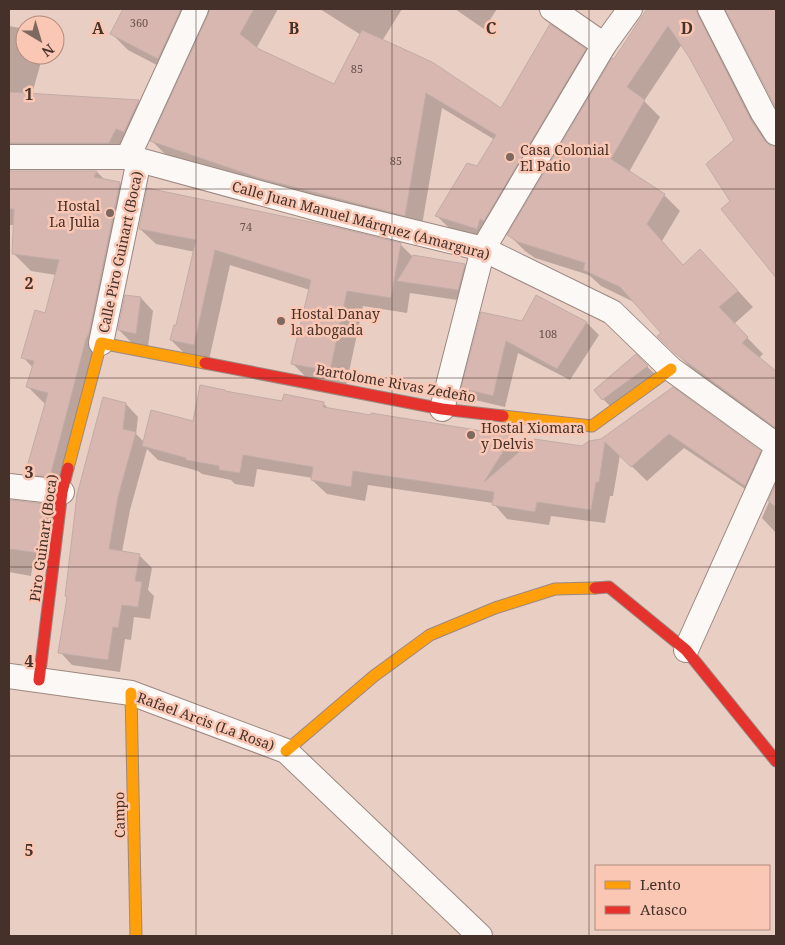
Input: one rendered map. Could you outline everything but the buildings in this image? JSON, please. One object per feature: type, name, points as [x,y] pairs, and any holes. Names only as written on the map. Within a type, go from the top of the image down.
[{"type":"street","name":"Calle Piro Guinart (Boca)","points":[[101,343],[133,159],[196,9]]},
{"type":"street","points":[[552,9],[604,45]]},
{"type":"street","points":[[442,409],[483,249],[604,45],[630,9]]},
{"type":"street","points":[[710,9],[763,113],[776,133]]},
{"type":"street","name":"Calle Juan Manuel Márquez (Amargura)","points":[[9,157],[133,159],[316,208],[483,249],[612,312],[671,369],[776,445]]},
{"type":"street","name":"Bartolome Rivas Zedeño","points":[[101,343],[442,409],[592,426],[671,369]]},
{"type":"street","name":"Piro Guinart (Boca)","points":[[40,680],[62,492],[101,343]]},
{"type":"street","points":[[686,650],[776,450]]},
{"type":"street","points":[[9,486],[62,492]]},
{"type":"street","points":[[286,752],[374,676],[430,635],[495,608],[554,589],[608,587],[686,650],[776,761]]},
{"type":"street","name":"Rafael Arcis (La Rosa)","points":[[9,676],[131,693],[286,752],[480,936]]},
{"type":"street","name":"Campo","points":[[131,693],[136,936]]},
{"type":"traffic: slow","points":[[68,468],[101,343],[205,363]]},
{"type":"traffic: slow","points":[[503,416],[592,426],[671,369]]},
{"type":"traffic: slow","points":[[286,751],[374,676],[430,635],[495,608],[555,589],[595,588]]},
{"type":"traffic: slow","points":[[131,693],[136,936]]},
{"type":"traffic: jam","points":[[205,363],[442,409],[503,416]]},
{"type":"traffic: jam","points":[[39,680],[62,492],[68,468]]},
{"type":"traffic: jam","points":[[595,588],[609,587],[686,650],[776,761]]},
{"type":"place","name":"Casa Colonial El Patio","points":[[510,157]]},
{"type":"place","name":"Hostal La Julia","points":[[110,213]]},
{"type":"place","name":"Hostal Danay la abogada","points":[[281,321]]},
{"type":"place","name":"Hostal Xiomara y Delvis","points":[[471,435]]}]
